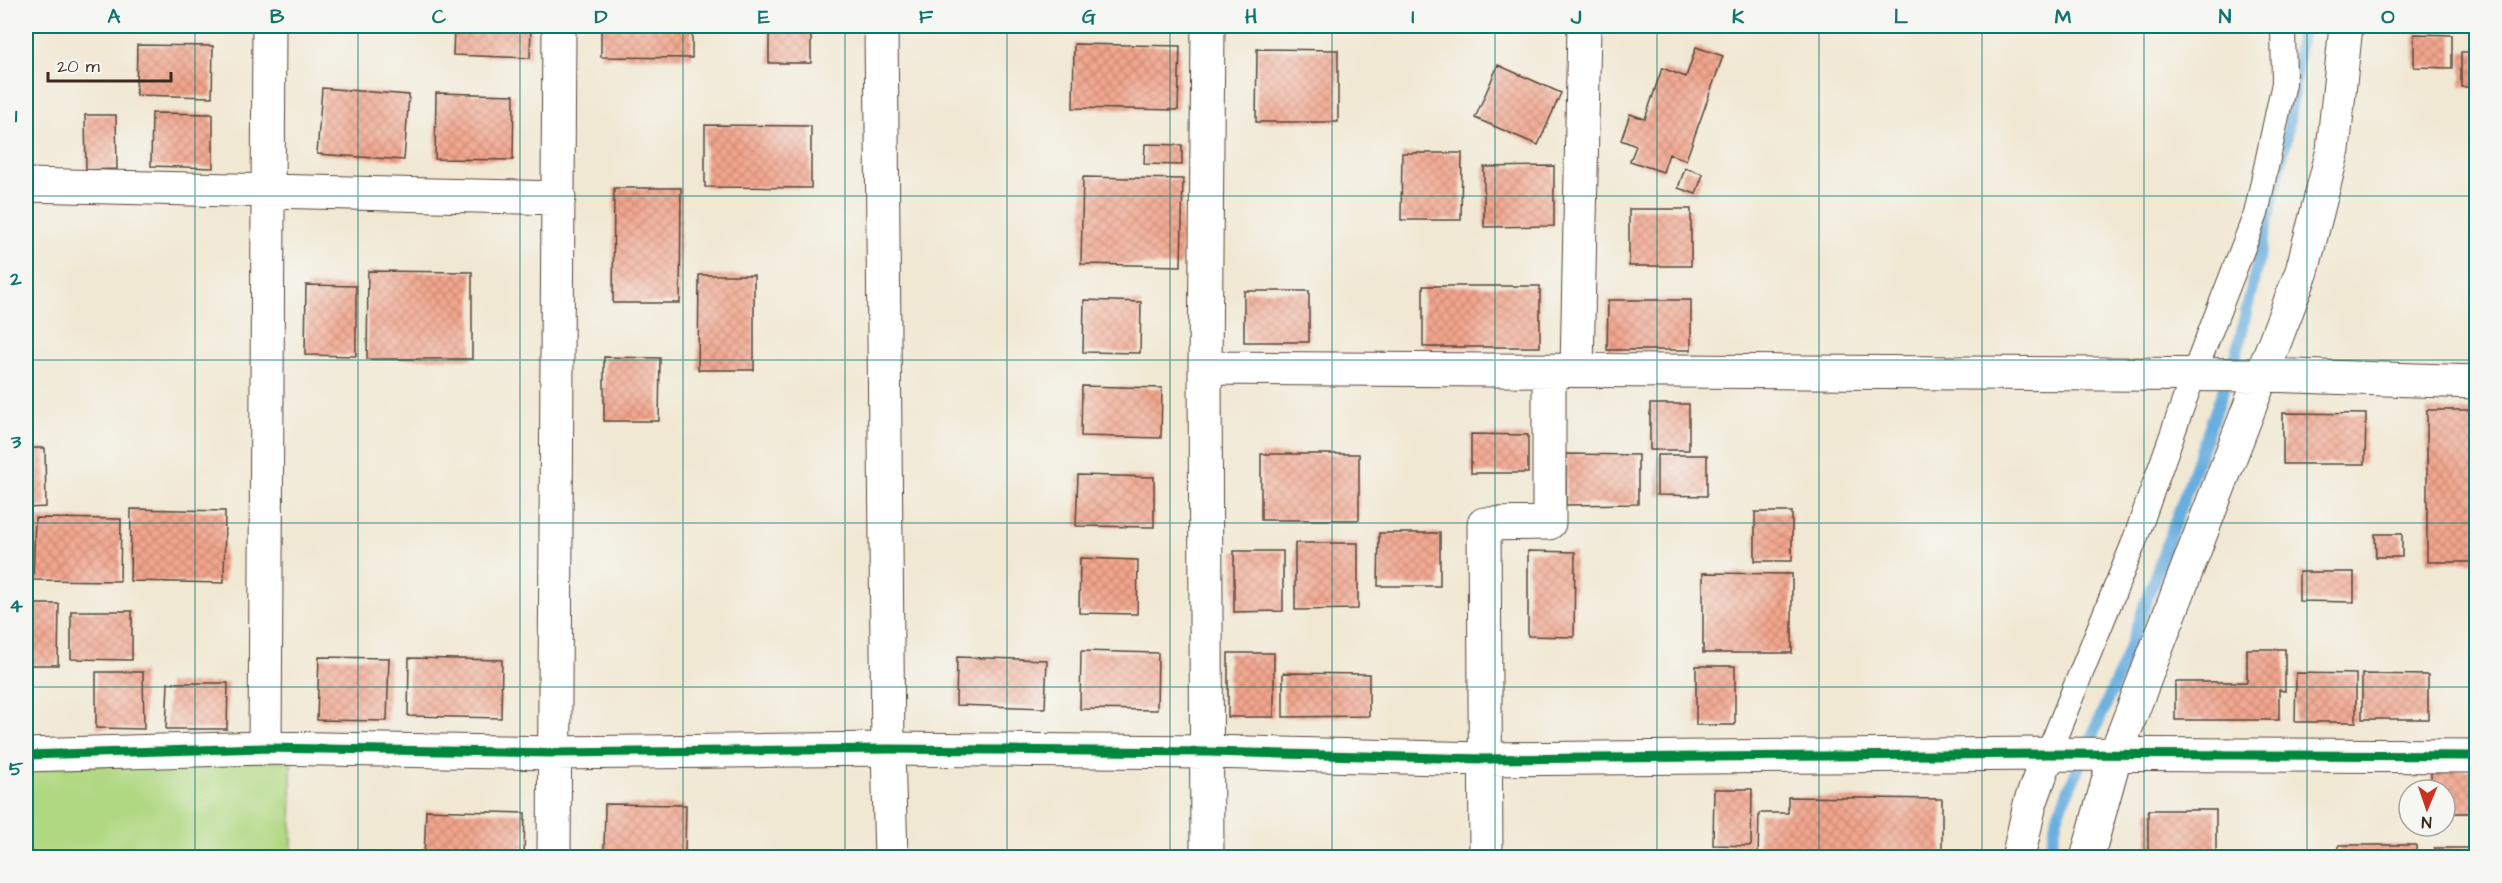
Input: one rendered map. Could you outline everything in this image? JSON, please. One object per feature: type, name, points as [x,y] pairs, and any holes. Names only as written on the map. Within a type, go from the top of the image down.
[{"type":"street","points":[[265,748],[269,26]]},
{"type":"street","points":[[554,858],[559,26]]},
{"type":"street","points":[[881,26],[891,858]]},
{"type":"street","points":[[1207,858],[1205,368],[1208,26]]},
{"type":"street","points":[[1486,858],[1484,524],[1549,523],[1563,371],[1584,26]]},
{"type":"street","points":[[2087,858],[2115,756],[2302,271],[2333,150],[2346,26]]},
{"type":"street","points":[[26,185],[559,198]]},
{"type":"street","points":[[1205,368],[2263,375],[2476,382]]},
{"type":"street","points":[[26,755],[265,748],[554,753],[888,749],[1207,752],[1484,759],[2048,754],[2476,756]]},
{"type":"street","points":[[2018,858],[2030,804],[2048,754]]},
{"type":"lane","points":[[2048,754],[2133,545],[2193,376],[2256,214],[2284,83],[2283,26]]},
{"type":"green space","points":[[291,761],[292,857],[32,857],[26,841],[26,766]]},
{"type":"building","points":[[454,26],[531,26],[530,58],[453,55]]},
{"type":"building","points":[[601,26],[692,26],[692,58],[601,57]]},
{"type":"building","points":[[769,26],[811,26],[811,63],[769,63]]},
{"type":"building","points":[[2414,34],[2452,35],[2452,68],[2414,67]]},
{"type":"building","points":[[1074,44],[1180,46],[1178,110],[1073,108]]},
{"type":"building","points":[[137,45],[213,46],[212,97],[136,95]]},
{"type":"building","points":[[1696,47],[1723,56],[1686,160],[1669,154],[1663,172],[1630,161],[1636,146],[1621,140],[1630,114],[1645,119],[1662,68],[1686,77]]},
{"type":"building","points":[[1257,49],[1338,50],[1338,122],[1256,122]]},
{"type":"building","points":[[2461,52],[2476,52],[2476,87],[2461,87]]},
{"type":"building","points":[[1498,65],[1561,93],[1538,145],[1475,118]]},
{"type":"building","points":[[322,88],[409,95],[404,160],[317,154]]},
{"type":"building","points":[[436,93],[514,95],[513,160],[435,159]]},
{"type":"building","points":[[152,113],[213,114],[213,168],[151,166]]},
{"type":"building","points":[[85,115],[116,115],[117,169],[86,170]]},
{"type":"building","points":[[705,125],[811,126],[811,188],[705,187]]},
{"type":"building","points":[[1145,144],[1182,145],[1182,165],[1144,164]]},
{"type":"building","points":[[1402,153],[1462,153],[1461,220],[1401,220]]},
{"type":"building","points":[[1554,166],[1554,226],[1484,227],[1484,167]]},
{"type":"building","points":[[1685,168],[1703,174],[1696,194],[1678,188]]},
{"type":"building","points":[[1083,177],[1183,179],[1181,266],[1081,264]]},
{"type":"building","points":[[614,188],[681,188],[680,303],[613,303]]},
{"type":"building","points":[[1629,209],[1691,209],[1691,266],[1629,266]]},
{"type":"building","points":[[368,271],[472,272],[472,359],[367,359]]},
{"type":"building","points":[[699,275],[754,275],[754,370],[698,370]]},
{"type":"building","points":[[306,285],[356,286],[356,356],[305,355]]},
{"type":"building","points":[[1423,286],[1540,286],[1540,347],[1423,347]]},
{"type":"building","points":[[1244,291],[1309,291],[1309,342],[1244,342]]},
{"type":"building","points":[[1084,300],[1141,302],[1140,353],[1083,352]]},
{"type":"building","points":[[1608,300],[1691,300],[1691,350],[1607,350]]},
{"type":"building","points":[[604,357],[660,358],[659,421],[604,421]]},
{"type":"building","points":[[1082,386],[1162,388],[1161,438],[1081,436]]},
{"type":"building","points":[[1650,404],[1689,404],[1689,450],[1650,450]]},
{"type":"building","points":[[2427,410],[2476,410],[2476,562],[2427,562]]},
{"type":"building","points":[[2283,413],[2366,414],[2365,464],[2283,464]]},
{"type":"building","points":[[1471,434],[1528,435],[1528,473],[1471,473]]},
{"type":"building","points":[[26,448],[45,448],[46,507],[26,508]]},
{"type":"building","points":[[1261,454],[1359,454],[1359,520],[1261,520]]},
{"type":"building","points":[[1566,454],[1638,455],[1638,504],[1566,505]]},
{"type":"building","points":[[1657,455],[1707,455],[1707,496],[1657,495]]},
{"type":"building","points":[[1078,475],[1154,477],[1154,527],[1076,526]]},
{"type":"building","points":[[131,509],[225,511],[224,583],[130,581]]},
{"type":"building","points":[[1755,512],[1792,512],[1792,561],[1755,561]]},
{"type":"building","points":[[35,518],[121,519],[120,581],[33,580]]},
{"type":"building","points":[[1379,533],[1440,533],[1440,586],[1378,586]]},
{"type":"building","points":[[2375,534],[2402,534],[2402,557],[2376,557]]},
{"type":"building","points":[[1295,543],[1358,543],[1358,609],[1295,610]]},
{"type":"building","points":[[1234,551],[1283,551],[1283,611],[1234,612]]},
{"type":"building","points":[[1528,551],[1575,552],[1574,637],[1528,636]]},
{"type":"building","points":[[1080,558],[1138,560],[1137,614],[1079,613]]},
{"type":"building","points":[[2299,572],[2354,572],[2354,602],[2299,601]]},
{"type":"building","points":[[1703,573],[1792,574],[1792,653],[1703,653]]},
{"type":"building","points":[[26,604],[59,604],[58,665],[26,665]]},
{"type":"building","points":[[71,611],[132,611],[132,660],[71,659]]},
{"type":"building","points":[[2247,649],[2285,649],[2285,691],[2279,690],[2279,720],[2175,720],[2175,682],[2247,682]]},
{"type":"building","points":[[1081,651],[1158,653],[1157,710],[1080,709]]},
{"type":"building","points":[[1228,653],[1274,653],[1274,717],[1228,717]]},
{"type":"building","points":[[319,657],[389,658],[387,721],[317,720]]},
{"type":"building","points":[[957,657],[1047,660],[1045,708],[956,705]]},
{"type":"building","points":[[409,658],[502,660],[501,718],[408,716]]},
{"type":"building","points":[[1696,666],[1735,666],[1735,725],[1696,725]]},
{"type":"building","points":[[96,672],[143,672],[144,729],[96,728]]},
{"type":"building","points":[[1283,673],[1369,674],[1369,716],[1283,717]]},
{"type":"building","points":[[2296,673],[2356,674],[2356,722],[2295,722]]},
{"type":"building","points":[[2362,674],[2428,675],[2428,719],[2362,719]]},
{"type":"building","points":[[168,683],[228,683],[227,729],[166,729]]},
{"type":"building","points":[[2431,770],[2476,770],[2476,813],[2457,813],[2457,778],[2431,778]]},
{"type":"building","points":[[1714,789],[1752,789],[1751,846],[1713,845]]},
{"type":"building","points":[[1788,797],[1942,799],[1942,858],[1758,858],[1759,813],[1788,813]]},
{"type":"building","points":[[605,804],[686,805],[685,853],[604,852]]},
{"type":"building","points":[[426,810],[525,813],[524,858],[424,858]]},
{"type":"building","points":[[2148,810],[2216,810],[2216,854],[2148,854]]},
{"type":"building","points":[[2339,845],[2416,845],[2416,858],[2339,858]]},
{"type":"building","points":[[2434,848],[2476,848],[2476,858],[2434,858]]},
{"type":"waterway","points":[[2049,858],[2057,817],[2123,665],[2237,352],[2287,135],[2302,26]]},
{"type":"cycle path","points":[[26,755],[265,748],[554,753],[888,749],[1207,752],[1484,759],[2048,754],[2476,756]]}]
